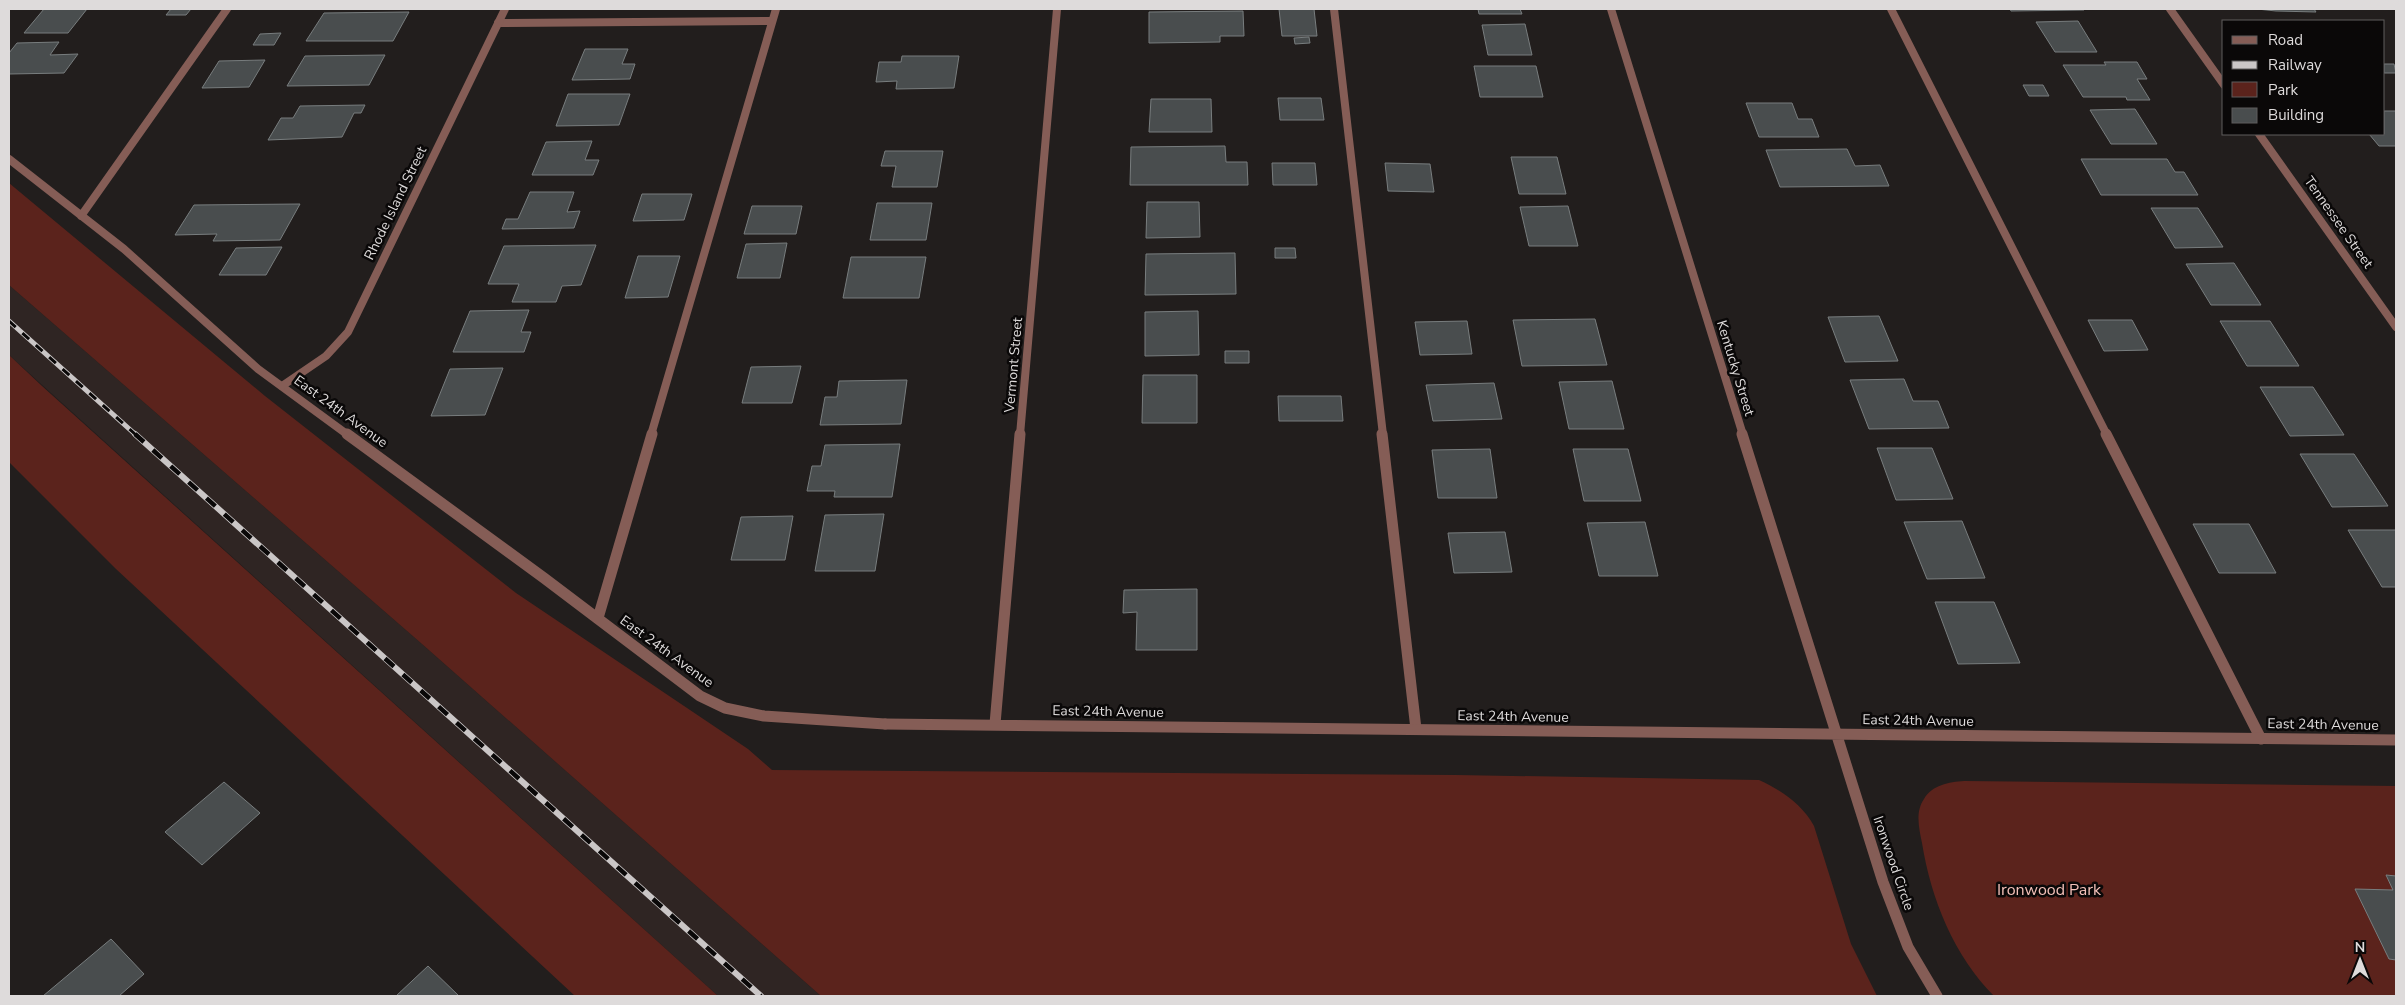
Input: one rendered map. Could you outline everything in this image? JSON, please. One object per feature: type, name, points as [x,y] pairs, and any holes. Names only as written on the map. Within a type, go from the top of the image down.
[{"type":"street","points":[[81,216],[227,9]]},
{"type":"street","name":"Rhode Island Street","points":[[282,386],[331,353],[348,332],[505,9]]},
{"type":"street","points":[[598,618],[776,9]]},
{"type":"street","name":"Vermont Street","points":[[995,724],[1058,9]]},
{"type":"street","points":[[1334,9],[1416,729]]},
{"type":"street","name":"Kentucky Street","points":[[1611,9],[1835,734]]},
{"type":"street","points":[[1891,9],[2261,739]]},
{"type":"street","points":[[2170,9],[2222,82]]},
{"type":"street","points":[[498,24],[772,21]]},
{"type":"street","name":"Tennessee Street","points":[[2260,135],[2396,327]]},
{"type":"street","name":"East 24th Avenue","points":[[9,159],[124,249],[258,369],[598,618],[700,696],[725,708],[805,720],[885,724],[2396,740]]},
{"type":"street","name":"Ironwood Circle","points":[[1835,734],[1883,882],[1904,938],[1937,996]]},
{"type":"shaded area","points":[[9,285],[422,644],[821,996],[718,996],[9,355]]},
{"type":"green space","points":[[9,183],[265,396],[516,593],[748,749],[772,770],[1456,775],[1759,780],[1775,788],[1797,804],[1814,826],[1851,944],[1877,996],[821,996],[422,644],[9,285]]},
{"type":"green space","points":[[9,355],[718,996],[575,996],[116,569],[9,462]]},
{"type":"green space","name":"Ironwood Park","points":[[1964,781],[2396,786],[2396,996],[1994,996],[1967,963],[1946,926],[1931,885],[1919,826],[1919,809],[1927,794],[1941,785]]},
{"type":"building","points":[[44,9],[87,9],[68,33],[24,33]]},
{"type":"building","points":[[171,9],[191,9],[186,15],[166,15]]},
{"type":"building","points":[[1279,9],[1314,9],[1317,36],[1282,36]]},
{"type":"building","points":[[1478,9],[1520,9],[1522,14],[1479,14]]},
{"type":"building","points":[[2010,9],[2083,9],[2084,10],[2011,11]]},
{"type":"building","points":[[2257,9],[2314,9],[2316,12],[2276,11]]},
{"type":"building","points":[[1243,11],[1244,36],[1220,36],[1220,42],[1149,43],[1149,12]]},
{"type":"building","points":[[409,12],[393,41],[306,41],[324,13]]},
{"type":"building","points":[[2078,21],[2097,52],[2055,52],[2036,22]]},
{"type":"building","points":[[1525,24],[1532,55],[1488,55],[1482,25]]},
{"type":"building","points":[[281,33],[274,45],[253,45],[260,34]]},
{"type":"building","points":[[1309,37],[1310,43],[1295,44],[1294,38]]},
{"type":"building","points":[[59,42],[50,55],[78,54],[64,73],[9,74],[9,53],[17,43]]},
{"type":"building","points":[[585,49],[628,49],[622,64],[635,64],[630,79],[572,80]]},
{"type":"building","points":[[385,55],[369,85],[287,86],[305,56]]},
{"type":"building","points":[[902,56],[959,56],[954,88],[896,89],[897,81],[876,82],[879,62],[901,62]]},
{"type":"building","points":[[265,60],[249,87],[202,88],[219,61]]},
{"type":"building","points":[[2104,62],[2137,62],[2147,79],[2137,79],[2150,100],[2127,100],[2126,97],[2083,97],[2063,65],[2106,65]]},
{"type":"building","points":[[2385,64],[2394,64],[2396,73],[2385,73]]},
{"type":"building","points":[[1474,66],[1536,66],[1543,97],[1480,97]]},
{"type":"building","points":[[2023,85],[2043,85],[2049,96],[2029,96]]},
{"type":"building","points":[[568,94],[630,94],[619,125],[556,126]]},
{"type":"building","points":[[1278,98],[1321,98],[1324,120],[1280,120]]},
{"type":"building","points":[[1151,99],[1211,99],[1212,132],[1149,132]]},
{"type":"building","points":[[1746,103],[1792,103],[1798,119],[1812,119],[1819,137],[1759,137]]},
{"type":"building","points":[[365,105],[361,113],[354,113],[342,137],[268,140],[281,118],[293,118],[300,106]]},
{"type":"building","points":[[2135,109],[2157,144],[2111,144],[2090,110]]},
{"type":"building","points":[[2385,111],[2396,111],[2396,146],[2379,146],[2370,135],[2385,135]]},
{"type":"building","points":[[592,141],[585,160],[599,160],[593,175],[532,175],[546,142]]},
{"type":"building","points":[[1225,146],[1226,162],[1247,162],[1248,185],[1130,185],[1131,147]]},
{"type":"building","points":[[1847,149],[1855,166],[1880,165],[1889,186],[1780,187],[1766,150]]},
{"type":"building","points":[[885,151],[943,151],[937,187],[892,187],[896,166],[881,166]]},
{"type":"building","points":[[1511,157],[1557,157],[1566,194],[1519,194]]},
{"type":"building","points":[[2081,159],[2167,159],[2175,172],[2184,172],[2198,195],[2101,195]]},
{"type":"building","points":[[1272,163],[1315,163],[1317,185],[1273,185]]},
{"type":"building","points":[[1385,163],[1430,164],[1434,192],[1388,191]]},
{"type":"building","points":[[530,192],[574,192],[567,212],[580,211],[574,228],[502,229],[506,219],[518,219]]},
{"type":"building","points":[[642,194],[692,194],[684,220],[633,221]]},
{"type":"building","points":[[1147,202],[1199,202],[1200,237],[1146,238]]},
{"type":"building","points":[[877,203],[932,203],[926,240],[870,240]]},
{"type":"building","points":[[300,204],[280,240],[213,241],[217,234],[175,235],[194,205]]},
{"type":"building","points":[[752,206],[802,206],[796,234],[744,234]]},
{"type":"building","points":[[1568,206],[1578,246],[1529,246],[1520,207]]},
{"type":"building","points":[[2151,208],[2198,208],[2223,247],[2175,248]]},
{"type":"building","points":[[787,243],[780,278],[737,278],[746,244]]},
{"type":"building","points":[[596,245],[581,285],[562,286],[556,302],[512,302],[519,284],[488,284],[504,246]]},
{"type":"building","points":[[282,247],[266,275],[219,275],[236,248]]},
{"type":"building","points":[[1275,248],[1295,248],[1296,258],[1275,258]]},
{"type":"building","points":[[1235,253],[1236,294],[1145,295],[1146,254]]},
{"type":"building","points":[[638,256],[680,256],[668,297],[625,298]]},
{"type":"building","points":[[851,257],[926,257],[919,298],[843,298]]},
{"type":"building","points":[[2234,263],[2261,305],[2211,305],[2186,264]]},
{"type":"building","points":[[529,310],[521,332],[531,332],[524,352],[453,352],[470,311]]},
{"type":"building","points":[[1198,311],[1199,355],[1145,356],[1145,312]]},
{"type":"building","points":[[1879,316],[1898,361],[1845,362],[1828,317]]},
{"type":"building","points":[[1595,319],[1607,365],[1522,366],[1513,320]]},
{"type":"building","points":[[2088,320],[2132,320],[2148,350],[2104,351]]},
{"type":"building","points":[[1467,321],[1472,354],[1420,355],[1415,322]]},
{"type":"building","points":[[2220,321],[2270,321],[2299,366],[2247,366]]},
{"type":"building","points":[[1225,351],[1249,351],[1249,363],[1225,363]]},
{"type":"building","points":[[801,366],[792,403],[742,403],[751,367]]},
{"type":"building","points":[[503,368],[485,415],[431,416],[450,369]]},
{"type":"building","points":[[1143,375],[1197,375],[1197,423],[1142,423]]},
{"type":"building","points":[[1904,379],[1913,401],[1938,401],[1949,428],[1869,429],[1850,380]]},
{"type":"building","points":[[907,380],[901,424],[820,425],[825,397],[837,397],[839,381]]},
{"type":"building","points":[[1612,381],[1624,429],[1569,429],[1559,382]]},
{"type":"building","points":[[1494,383],[1502,419],[1433,421],[1426,385]]},
{"type":"building","points":[[2260,387],[2313,387],[2344,435],[2290,436]]},
{"type":"building","points":[[1278,396],[1341,396],[1343,421],[1279,421]]},
{"type":"building","points":[[900,444],[892,497],[834,497],[835,491],[807,491],[812,466],[821,466],[825,445]]},
{"type":"building","points":[[1877,448],[1932,448],[1953,499],[1896,500]]},
{"type":"building","points":[[1490,449],[1497,498],[1438,498],[1432,450]]},
{"type":"building","points":[[1573,449],[1628,449],[1641,501],[1584,501]]},
{"type":"building","points":[[2300,454],[2354,454],[2388,506],[2332,507]]},
{"type":"building","points":[[884,514],[875,571],[815,571],[825,515]]},
{"type":"building","points":[[793,516],[785,560],[731,560],[741,517]]},
{"type":"building","points":[[1962,521],[1985,578],[1927,579],[1904,522]]},
{"type":"building","points":[[1645,522],[1658,576],[1599,576],[1587,523]]},
{"type":"building","points":[[2193,524],[2249,524],[2276,573],[2219,573]]},
{"type":"building","points":[[2348,530],[2396,530],[2396,587],[2382,587]]},
{"type":"building","points":[[1505,532],[1512,572],[1454,573],[1448,533]]},
{"type":"building","points":[[1197,589],[1197,650],[1136,650],[1137,612],[1123,613],[1124,590]]},
{"type":"building","points":[[1935,602],[1994,602],[2020,663],[1958,664]]},
{"type":"building","points":[[224,782],[260,813],[202,865],[165,832]]},
{"type":"building","points":[[2386,875],[2396,876],[2396,960],[2389,959],[2355,889],[2393,890]]},
{"type":"building","points":[[111,939],[144,974],[119,996],[43,996]]},
{"type":"building","points":[[428,966],[459,996],[396,996]]},
{"type":"railway","points":[[9,321],[136,435]]},
{"type":"railway","points":[[135,434],[761,996]]}]
